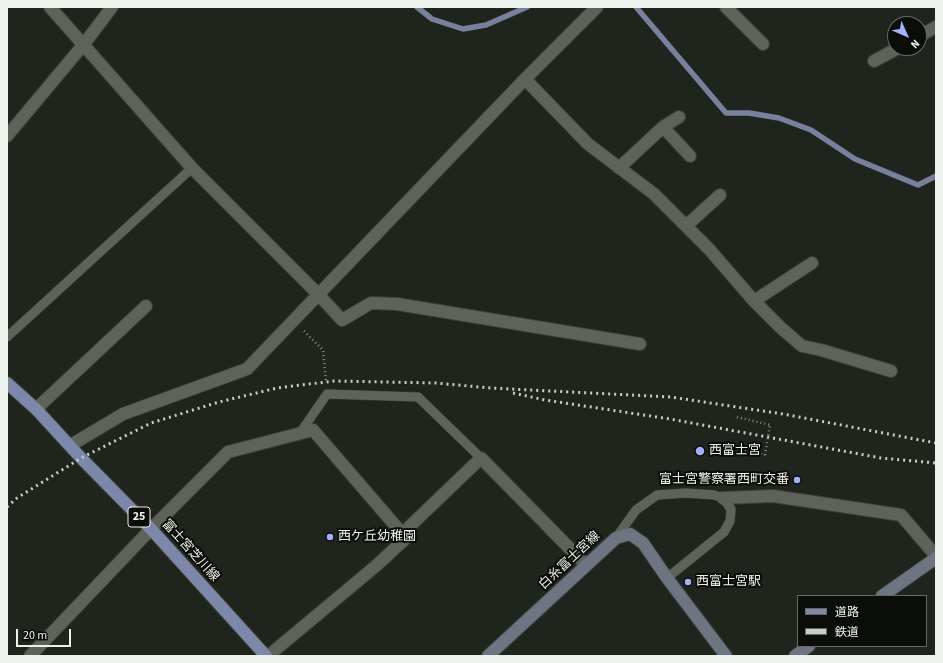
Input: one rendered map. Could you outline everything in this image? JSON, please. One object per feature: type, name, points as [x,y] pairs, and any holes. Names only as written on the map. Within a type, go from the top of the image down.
[{"type":"main road","name":"富士宮芝川線","points":[[7,383],[36,409],[81,458],[151,528],[267,656]]},
{"type":"main road","name":"白糸富士宮線","points":[[488,656],[616,538],[630,534],[643,543],[667,578],[726,656]]},
{"type":"main road","points":[[883,595],[936,557]]},
{"type":"main road","points":[[794,656],[808,647]]},
{"type":"street","points":[[50,7],[192,168],[342,320],[371,304],[397,304],[640,344]]},
{"type":"street","points":[[7,136],[84,44],[112,7]]},
{"type":"street","points":[[70,445],[123,414],[247,368],[525,79],[598,7]]},
{"type":"street","points":[[726,7],[763,44]]},
{"type":"street","points":[[927,32],[936,27]]},
{"type":"street","points":[[874,61],[887,54]]},
{"type":"street","points":[[525,79],[588,144],[654,194],[709,249],[754,301],[802,346],[821,350],[891,371]]},
{"type":"street","points":[[619,168],[663,128],[678,117]]},
{"type":"street","points":[[663,128],[690,156]]},
{"type":"street","points":[[686,226],[720,195]]},
{"type":"street","points":[[754,301],[812,263]]},
{"type":"street","points":[[36,409],[146,306]]},
{"type":"street","points":[[30,656],[151,528],[228,452],[313,430],[406,538]]},
{"type":"street","points":[[267,656],[377,565],[406,538],[409,527],[481,458],[586,565]]},
{"type":"street","points":[[723,498],[773,496],[901,515],[936,557]]},
{"type":"lane","points":[[7,337],[192,168]]},
{"type":"lane","points":[[300,433],[328,394],[418,397],[481,458]]},
{"type":"lane","points":[[616,538],[636,510],[657,495],[686,493],[714,495],[723,498],[731,509],[730,521],[724,532],[667,578]]},
{"type":"path","points":[[293,320],[323,350],[328,394]]},
{"type":"path","points":[[737,417],[770,425],[765,455],[737,448]]},
{"type":"waterway","points":[[417,7],[432,19],[463,29],[486,25],[527,7]]},
{"type":"waterway","points":[[636,7],[726,113],[749,113],[779,118],[811,130],[855,159],[918,185],[936,176]]},
{"type":"railway","points":[[7,507],[17,498],[81,458],[151,423],[219,402],[277,388],[334,381],[436,383],[490,388],[671,397],[783,414],[936,443]]},
{"type":"railway","points":[[513,393],[545,400],[670,419],[881,458],[936,463]]},
{"type":"place","name":"西富士宮","points":[[700,451]]},
{"type":"place","name":"富士宮警察署西町交番","points":[[797,480]]},
{"type":"place","name":"西ケ丘幼稚園","points":[[330,537]]},
{"type":"place","name":"西富士宮駅","points":[[688,582]]}]
